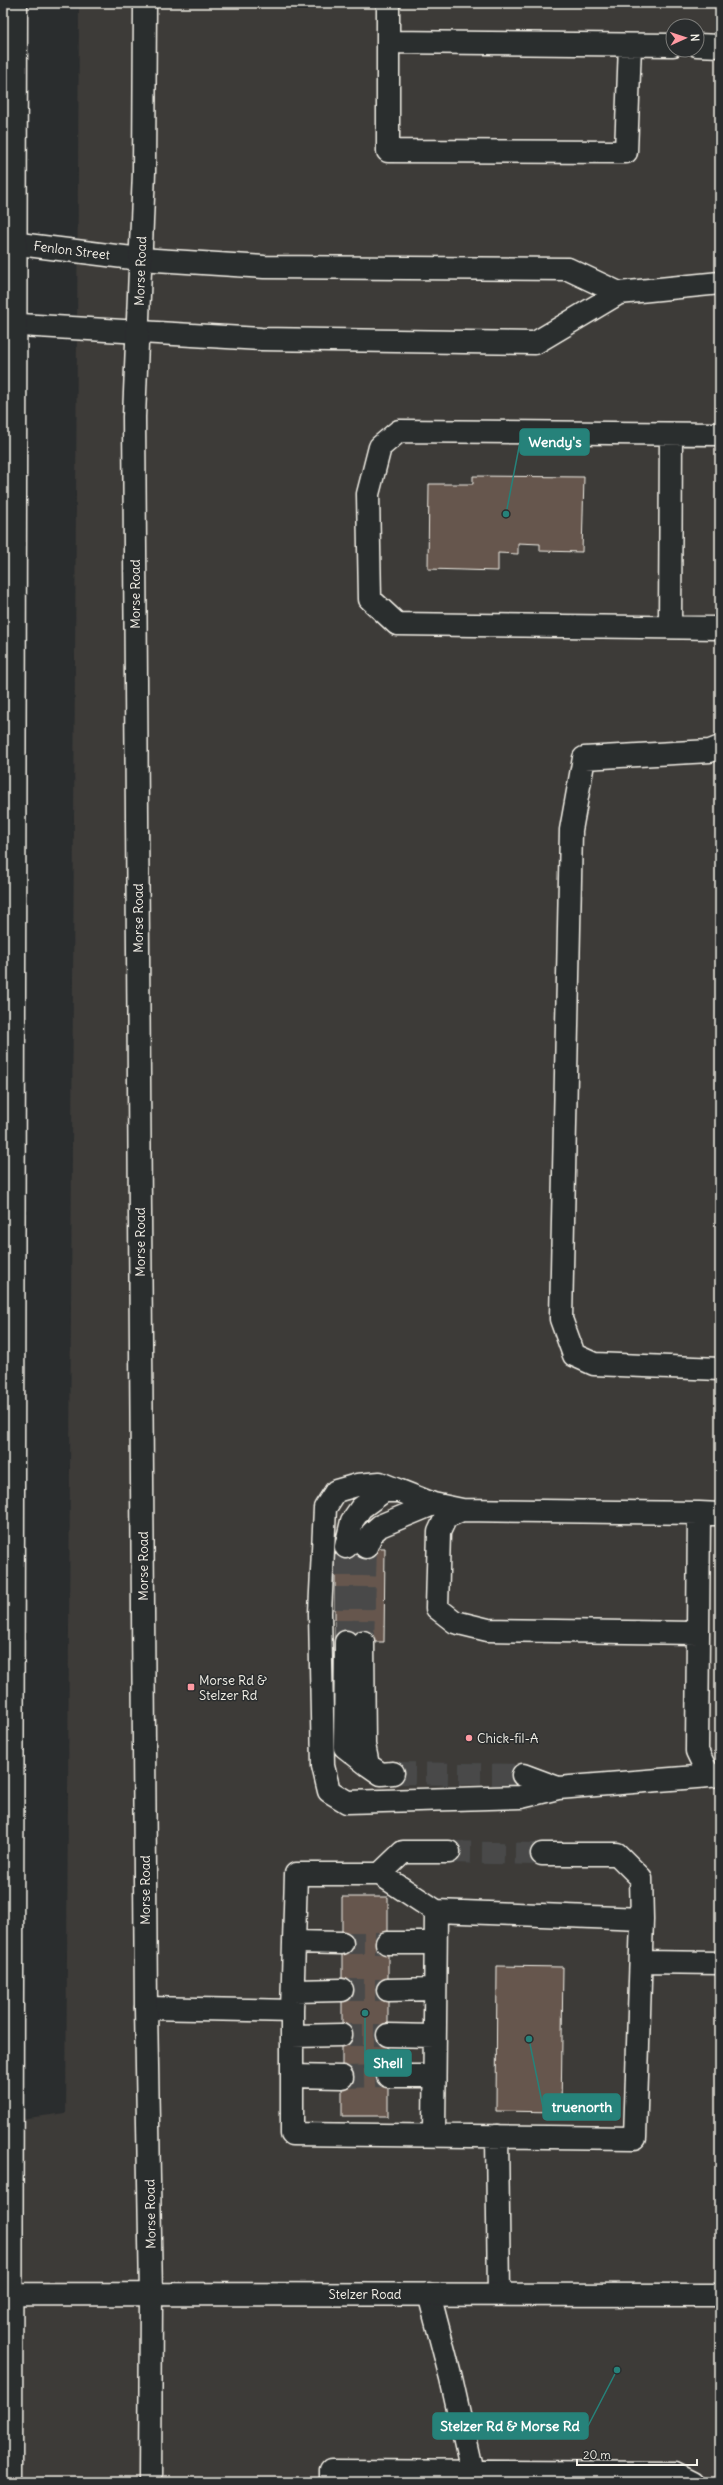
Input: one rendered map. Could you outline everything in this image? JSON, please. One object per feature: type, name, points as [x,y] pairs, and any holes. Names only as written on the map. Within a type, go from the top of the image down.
[{"type":"main road","points":[[11,2482],[5,2294],[10,242],[16,3]]},
{"type":"main road","name":"Morse Road","points":[[145,3],[144,172],[134,425],[146,2008],[151,2294],[150,2482]]},
{"type":"main road","points":[[388,3],[388,151],[626,152],[630,45]]},
{"type":"main road","points":[[388,42],[665,45]]},
{"type":"main road","points":[[705,45],[720,46]]},
{"type":"main road","name":"Fenlon Street","points":[[10,242],[140,259],[264,266],[568,269],[620,293]]},
{"type":"main road","points":[[10,324],[261,339],[535,343],[620,293],[720,283]]},
{"type":"main road","points":[[720,434],[399,431],[380,447],[368,494],[370,599],[397,624],[720,628]]},
{"type":"main road","points":[[670,627],[671,434]]},
{"type":"main road","points":[[720,747],[710,751],[584,758],[571,830],[561,1320],[574,1355],[594,1364],[720,1369]]},
{"type":"main road","points":[[380,1483],[433,1504],[462,1510],[710,1513],[697,1633],[697,1751],[715,1776],[558,1788],[521,1797],[347,1802],[329,1791],[323,1766],[320,1621],[324,1508],[336,1491],[357,1485],[380,1483]]},
{"type":"main road","points":[[400,1491],[384,1491],[361,1508],[352,1521],[356,1547],[380,1526],[433,1504]]},
{"type":"main road","points":[[462,1510],[446,1517],[439,1532],[437,1608],[455,1622],[488,1630],[697,1633]]},
{"type":"main road","points":[[354,1642],[345,1747],[380,1774],[392,1773]]},
{"type":"main road","points":[[523,1775],[558,1788]]},
{"type":"main road","points":[[380,1874],[403,1852],[449,1852]]},
{"type":"main road","points":[[542,1854],[617,1854],[641,1878],[642,1919],[635,2138],[292,2134],[292,2036],[296,1874],[380,1874],[436,1911],[642,1919]]},
{"type":"main road","points":[[434,2135],[436,1911]]},
{"type":"main road","points":[[294,1942],[342,1943]]},
{"type":"main road","points":[[387,1943],[436,1943]]},
{"type":"main road","points":[[641,1962],[720,1963]]},
{"type":"main road","points":[[388,1990],[435,1989]]},
{"type":"main road","points":[[146,2008],[293,2001],[342,1990]]},
{"type":"main road","points":[[292,2036],[342,2035]]},
{"type":"main road","points":[[388,2035],[434,2036]]},
{"type":"main road","points":[[292,2076],[342,2077]]},
{"type":"main road","points":[[388,2076],[434,2076]]},
{"type":"main road","points":[[497,2136],[499,2294]]},
{"type":"main road","name":"Stelzer Road","points":[[5,2294],[720,2295]]},
{"type":"main road","points":[[428,2294],[451,2378],[472,2477]]},
{"type":"main road","points":[[331,2482],[331,2471],[472,2477],[675,2473],[693,2482]]},
{"type":"shaded area","points":[[79,3],[720,3],[720,2482],[3,2482],[3,2121],[66,2113]]},
{"type":"building","points":[[473,476],[584,477],[582,552],[540,551],[540,544],[518,543],[518,554],[498,553],[498,571],[428,569],[429,484],[473,484]]},
{"type":"building","points":[[335,1547],[385,1548],[384,1642],[335,1642]]},
{"type":"building","points":[[342,1897],[388,1897],[388,2116],[342,2116]]},
{"type":"building","points":[[497,1966],[563,1967],[561,2112],[496,2111]]},
{"type":"tunnel","points":[[346,1547],[346,1642]]},
{"type":"tunnel","points":[[363,1642],[366,1547]]},
{"type":"tunnel","points":[[393,1773],[523,1775]]},
{"type":"tunnel","points":[[449,1852],[542,1854]]},
{"type":"tunnel","points":[[342,1943],[387,1943]]},
{"type":"tunnel","points":[[342,1990],[388,1990]]},
{"type":"tunnel","points":[[341,2035],[388,2035]]},
{"type":"tunnel","points":[[342,2077],[388,2076]]},
{"type":"place","name":"Wendy's","points":[[506,514]]},
{"type":"place","name":"Morse Rd & Stelzer Rd","points":[[191,1687]]},
{"type":"place","name":"Chick-fil-A","points":[[469,1738]]},
{"type":"place","name":"Shell","points":[[365,2013]]},
{"type":"place","name":"truenorth","points":[[529,2039]]},
{"type":"place","name":"Stelzer Rd & Morse Rd","points":[[617,2370]]}]
